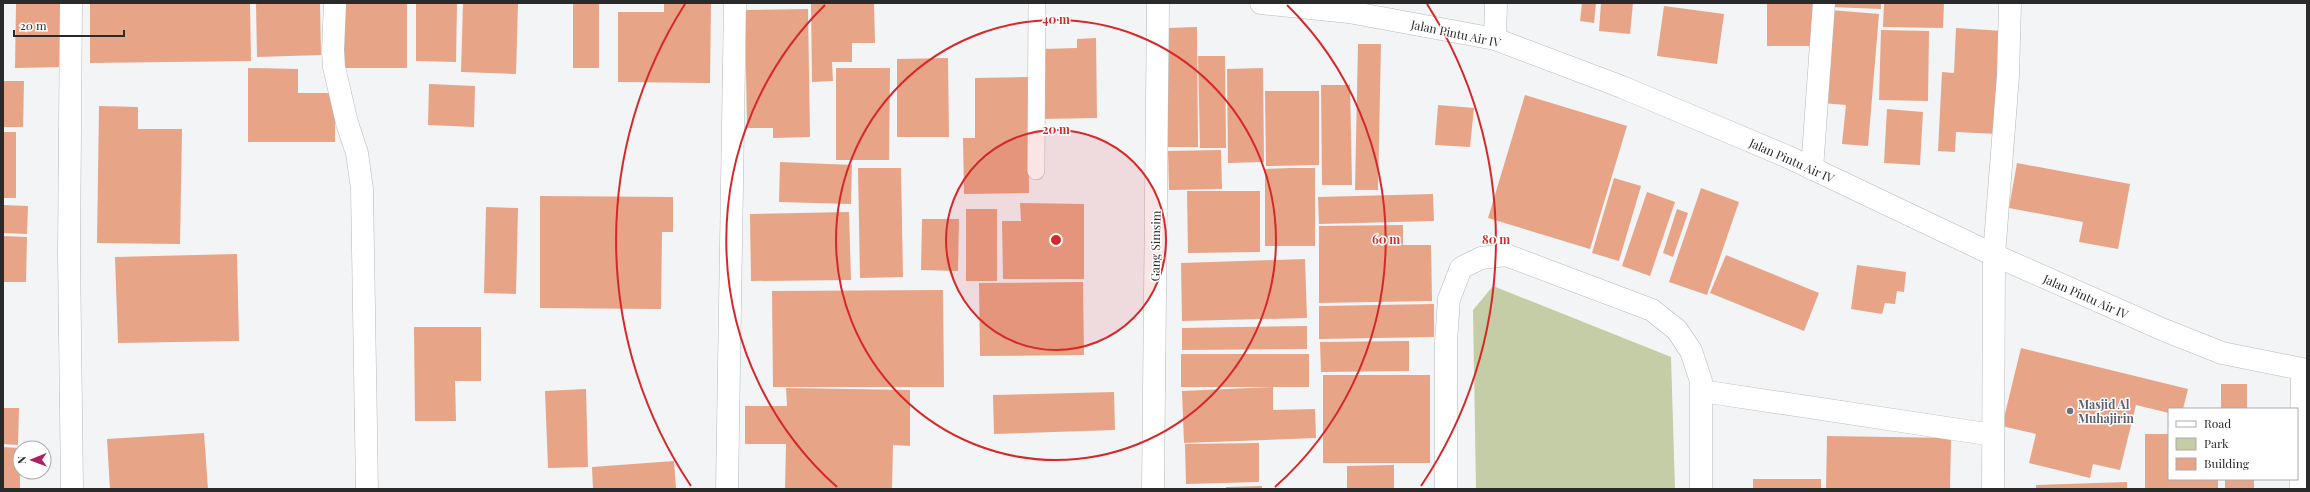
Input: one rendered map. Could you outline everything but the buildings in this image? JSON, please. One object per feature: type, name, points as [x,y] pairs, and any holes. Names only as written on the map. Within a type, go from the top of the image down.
[{"type":"street","points":[[71,3],[69,254],[72,489]]},
{"type":"street","points":[[335,3],[333,50],[334,67],[347,123],[357,153],[362,189],[367,489]]},
{"type":"street","points":[[727,489],[735,3]]},
{"type":"street","name":"Gang Simsim","points":[[1153,489],[1158,3]]},
{"type":"street","name":"Jalan Pintu Air IV","points":[[1261,3],[1349,12],[1495,39],[1622,87],[1812,169],[1994,255],[2164,330],[2222,353],[2305,370]]},
{"type":"street","points":[[1495,39],[1496,3]]},
{"type":"street","points":[[1812,169],[1824,3]]},
{"type":"street","points":[[1993,489],[1994,255],[2008,76],[2010,3]]},
{"type":"street","points":[[1446,489],[1446,342],[1449,299],[1461,268],[1481,258],[1506,255],[1652,310],[1677,330],[1691,351],[1702,391],[1701,489]]},
{"type":"street","points":[[2301,489],[2305,370]]},
{"type":"street","points":[[1702,391],[1993,435]]},
{"type":"lane","points":[[1036,171],[1038,3]]},
{"type":"green space","points":[[1493,286],[1671,357],[1675,489],[1476,489],[1473,310]]},
{"type":"place","name":"Masjid Al Muhajirin","points":[[2070,411]]}]
